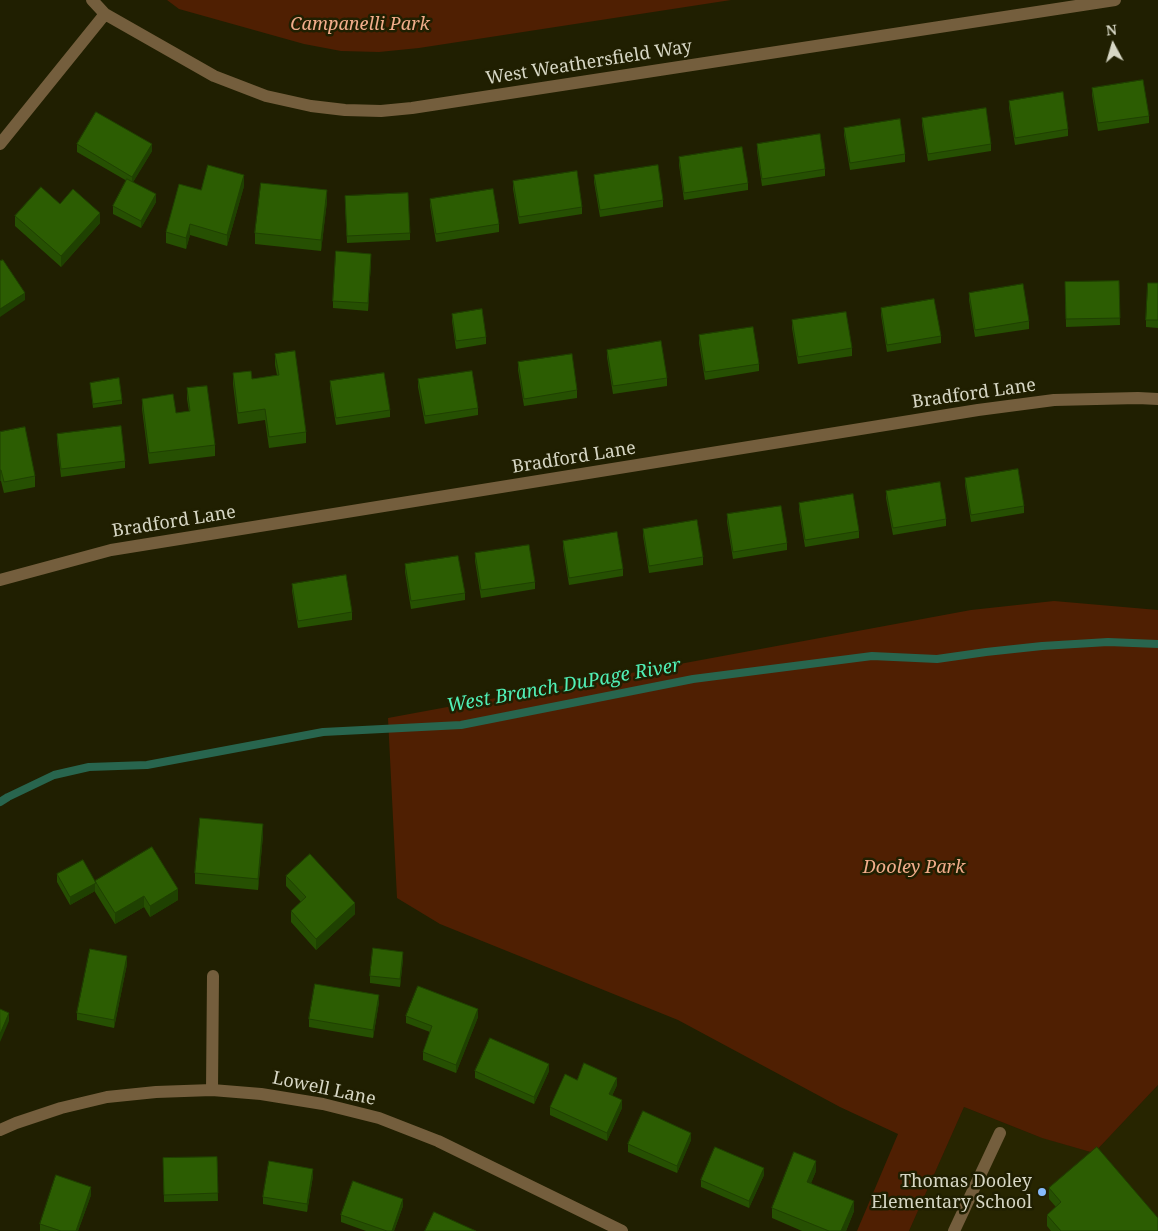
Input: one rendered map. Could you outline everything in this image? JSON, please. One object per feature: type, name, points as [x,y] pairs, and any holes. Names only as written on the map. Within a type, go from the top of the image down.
[{"type":"street","name":"West Weathersfield Way","points":[[92,0],[105,14],[214,76],[266,96],[311,106],[345,110],[412,108],[1115,0]]},
{"type":"street","points":[[0,144],[105,14]]},
{"type":"street","name":"Bradford Lane","points":[[0,580],[112,550],[978,410],[1054,400],[1158,399]]},
{"type":"street","points":[[212,1090],[213,976]]},
{"type":"street","name":"Lowell Lane","points":[[0,1130],[61,1108],[107,1096],[156,1092],[212,1090],[261,1094],[323,1104],[378,1118],[438,1141],[622,1231]]},
{"type":"street","points":[[954,1231],[1000,1133]]},
{"type":"shaded area","name":"Thomas Dooley Elementary School","points":[[1158,1085],[1158,1231],[909,1231],[964,1107],[1037,1136],[1094,1153]]},
{"type":"green space","name":"Campanelli Park","points":[[167,0],[731,0],[419,48],[379,52],[341,51],[304,44],[179,9]]},
{"type":"green space","name":"Dooley Park","points":[[1054,601],[1158,610],[1158,1085],[1094,1153],[1042,1138],[964,1107],[909,1231],[857,1231],[898,1134],[840,1107],[678,1020],[440,924],[397,898],[388,718],[971,610]]},
{"type":"building","points":[[1143,80],[1149,116],[1098,123],[1092,88]]},
{"type":"building","points":[[1063,92],[1068,129],[1015,138],[1009,101]]},
{"type":"building","points":[[986,108],[991,144],[928,154],[922,118]]},
{"type":"building","points":[[96,112],[152,144],[132,177],[77,144]]},
{"type":"building","points":[[900,119],[905,154],[850,163],[844,128]]},
{"type":"building","points":[[820,134],[825,169],[762,179],[757,144]]},
{"type":"building","points":[[742,147],[748,183],[684,193],[679,157]]},
{"type":"building","points":[[208,165],[244,175],[227,235],[190,224],[186,238],[166,232],[179,184],[201,190]]},
{"type":"building","points":[[658,165],[663,200],[600,210],[594,175]]},
{"type":"building","points":[[577,171],[582,207],[519,217],[513,181]]},
{"type":"building","points":[[127,179],[156,194],[141,221],[113,206]]},
{"type":"building","points":[[261,183],[327,190],[321,240],[255,233]]},
{"type":"building","points":[[41,187],[60,204],[73,189],[100,213],[61,256],[15,216]]},
{"type":"building","points":[[493,189],[499,224],[436,234],[430,199]]},
{"type":"building","points":[[408,193],[410,233],[347,236],[345,196]]},
{"type":"building","points":[[336,251],[371,254],[368,303],[333,301]]},
{"type":"building","points":[[3,260],[25,293],[0,309],[0,261]]},
{"type":"building","points":[[1119,281],[1120,318],[1066,319],[1065,282]]},
{"type":"building","points":[[1148,283],[1158,283],[1158,320],[1146,320]]},
{"type":"building","points":[[1023,284],[1029,321],[975,330],[969,293]]},
{"type":"building","points":[[934,299],[941,336],[887,345],[881,308]]},
{"type":"building","points":[[482,309],[486,337],[456,341],[452,314]]},
{"type":"building","points":[[846,312],[852,348],[798,357],[792,320]]},
{"type":"building","points":[[753,327],[759,364],[705,372],[699,335]]},
{"type":"building","points":[[661,341],[667,378],[613,386],[607,350]]},
{"type":"building","points":[[295,351],[306,432],[269,437],[265,409],[238,413],[233,373],[251,371],[252,379],[279,375],[275,354]]},
{"type":"building","points":[[572,354],[577,390],[524,399],[518,362]]},
{"type":"building","points":[[472,371],[478,408],[425,416],[418,379]]},
{"type":"building","points":[[384,373],[390,410],[336,418],[330,381]]},
{"type":"building","points":[[119,378],[122,400],[93,404],[90,383]]},
{"type":"building","points":[[207,386],[215,445],[149,453],[142,399],[173,394],[176,413],[190,411],[187,388]]},
{"type":"building","points":[[121,426],[125,461],[61,469],[57,434]]},
{"type":"building","points":[[25,427],[35,476],[4,482],[0,470],[0,432]]},
{"type":"building","points":[[1018,469],[1024,506],[971,515],[965,478]]},
{"type":"building","points":[[940,482],[946,519],[893,528],[886,491]]},
{"type":"building","points":[[853,494],[859,531],[805,540],[799,503]]},
{"type":"building","points":[[781,506],[787,543],[733,552],[727,514]]},
{"type":"building","points":[[697,520],[703,557],[649,566],[643,529]]},
{"type":"building","points":[[617,532],[623,569],[569,578],[563,541]]},
{"type":"building","points":[[529,545],[535,582],[481,590],[475,553]]},
{"type":"building","points":[[458,556],[465,593],[411,601],[405,564]]},
{"type":"building","points":[[346,575],[352,612],[298,621],[292,584]]},
{"type":"building","points":[[200,818],[263,824],[258,879],[195,873]]},
{"type":"building","points":[[152,847],[178,889],[150,906],[144,896],[115,913],[95,881]]},
{"type":"building","points":[[310,854],[355,903],[316,939],[291,911],[306,897],[286,876]]},
{"type":"building","points":[[83,860],[96,883],[70,897],[57,874]]},
{"type":"building","points":[[373,948],[403,952],[400,979],[370,976]]},
{"type":"building","points":[[90,949],[127,956],[114,1020],[77,1013]]},
{"type":"building","points":[[315,984],[379,995],[373,1030],[309,1019]]},
{"type":"building","points":[[418,986],[478,1009],[456,1065],[423,1052],[432,1026],[406,1016]]},
{"type":"building","points":[[0,1009],[9,1013],[0,1034]]},
{"type":"building","points":[[490,1038],[549,1064],[534,1097],[475,1071]]},
{"type":"building","points":[[584,1063],[617,1078],[609,1094],[622,1100],[607,1133],[550,1107],[565,1074],[577,1080]]},
{"type":"building","points":[[643,1111],[691,1133],[677,1166],[628,1144]]},
{"type":"building","points":[[715,1147],[764,1168],[749,1201],[701,1180]]},
{"type":"building","points":[[1097,1147],[1158,1218],[1158,1231],[1061,1231],[1047,1215],[1061,1202],[1049,1188]]},
{"type":"building","points":[[794,1152],[816,1161],[807,1182],[854,1201],[841,1231],[829,1231],[772,1208]]},
{"type":"building","points":[[217,1157],[218,1193],[164,1195],[163,1158]]},
{"type":"building","points":[[269,1161],[313,1169],[307,1204],[263,1197]]},
{"type":"building","points":[[56,1175],[91,1187],[76,1231],[61,1231],[40,1224]]},
{"type":"building","points":[[353,1181],[403,1199],[392,1231],[341,1215]]},
{"type":"building","points":[[434,1212],[476,1231],[425,1231]]},
{"type":"waterway","name":"West Branch DuPage River","points":[[0,802],[54,775],[89,767],[147,765],[323,732],[461,725],[693,679],[872,656],[937,659],[1042,646],[1108,642],[1158,644]]},
{"type":"place","name":"Thomas Dooley Elementary School","points":[[1042,1192]]}]
